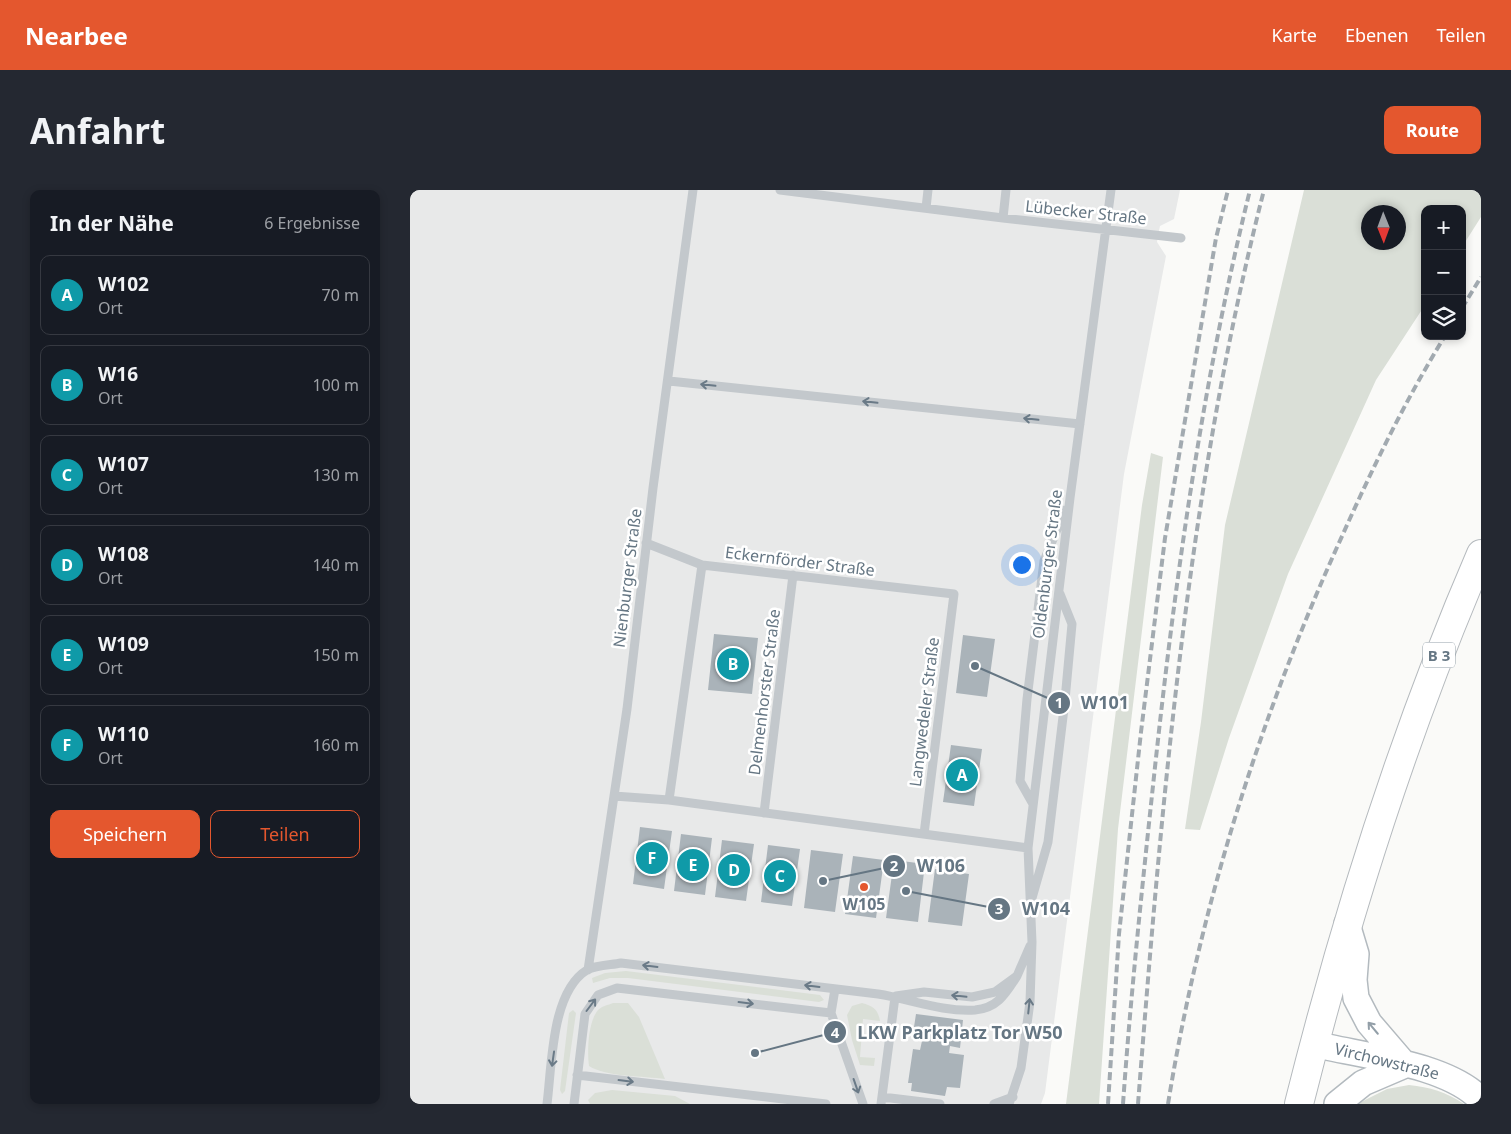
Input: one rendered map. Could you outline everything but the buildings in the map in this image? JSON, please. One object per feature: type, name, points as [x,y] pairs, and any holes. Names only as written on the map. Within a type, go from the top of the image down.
[{"type":"main road","name":"B 3","points":[[1299,1104],[1347,924],[1400,757],[1481,554]]},
{"type":"main road","points":[[1337,1104],[1363,1083],[1405,1065],[1369,1024],[1356,998],[1354,980],[1356,954],[1347,924]]},
{"type":"main road","name":"Virchowstraße","points":[[1314,1044],[1449,1076],[1481,1100]]},
{"type":"lane","name":"Nienburger Straße","points":[[588,970],[614,796],[693,190]]},
{"type":"lane","name":"Lübecker Straße","points":[[780,190],[1181,238]]},
{"type":"lane","points":[[861,200],[862,190]]},
{"type":"lane","points":[[926,208],[928,190]]},
{"type":"lane","points":[[1003,218],[1006,190]]},
{"type":"lane","name":"Oldenburger Straße","points":[[1011,1101],[1021,1068],[1030,1002],[1032,942],[1029,908],[1028,848],[1070,498],[1111,190]]},
{"type":"lane","points":[[669,381],[1080,424]]},
{"type":"lane","points":[[1033,804],[1020,781],[1028,690],[1044,561],[1070,498]]},
{"type":"lane","name":"Eckernförder Straße","points":[[646,543],[702,565],[954,594]]},
{"type":"lane","points":[[669,800],[702,565]]},
{"type":"lane","name":"Delmenhorster Straße","points":[[764,813],[793,575]]},
{"type":"lane","points":[[1029,908],[1048,842],[1065,700],[1072,624],[1059,592]]},
{"type":"lane","name":"Langwedeler Straße","points":[[924,834],[954,594]]},
{"type":"lane","points":[[614,796],[669,800],[1028,848]]},
{"type":"lane","points":[[546,1104],[559,1010],[573,985],[588,970],[621,963],[895,997],[924,992],[972,997],[995,992],[1017,976],[1032,942]]},
{"type":"lane","points":[[574,1104],[585,1014],[598,995],[617,988],[831,1013]]},
{"type":"lane","points":[[835,989],[831,1013],[863,1104]]},
{"type":"lane","points":[[895,997],[882,1100],[940,1104]]},
{"type":"lane","points":[[578,1075],[826,1104]]},
{"type":"lane","points":[[994,1104],[1011,1101]]},
{"type":"shaded area","points":[[410,190],[1180,190],[1174,219],[1160,226],[1158,235],[1157,242],[1166,256],[1124,474],[1045,1093],[1041,1104],[410,1104]]},
{"type":"shaded area","points":[[1304,190],[1481,190],[1481,217],[1466,241],[1466,205],[1421,205],[1421,311],[1376,380],[1288,574],[1229,738],[1200,830],[1185,829],[1201,722],[1225,525]]},
{"type":"shaded area","points":[[1151,453],[1163,457],[1118,829],[1099,1104],[1066,1104],[1142,505]]},
{"type":"shaded area","points":[[626,971],[820,995],[824,1000],[819,1002],[628,978],[610,978],[593,983],[592,978],[605,973]]},
{"type":"shaded area","points":[[613,1003],[628,1003],[639,1017],[665,1079],[615,1074],[596,1070],[589,1066],[588,1045],[592,1022],[598,1010]]},
{"type":"shaded area","points":[[862,1003],[874,1009],[880,1021],[863,1019],[860,1057],[875,1058],[874,1066],[860,1065],[847,1015],[852,1006]]},
{"type":"shaded area","points":[[573,1010],[576,1013],[565,1091],[562,1094],[560,1090],[569,1013]]},
{"type":"shaded area","points":[[1409,1085],[1438,1091],[1464,1104],[1357,1104],[1387,1089]]},
{"type":"shaded area","points":[[612,1090],[675,1096],[690,1104],[590,1104],[588,1100],[595,1093]]},
{"type":"railway","points":[[1108,1104],[1119,934],[1165,538],[1216,238],[1228,190]]},
{"type":"railway","points":[[1123,1104],[1133,977],[1163,694],[1182,549],[1218,333],[1250,190]]},
{"type":"railway","points":[[1138,1104],[1157,874],[1181,644],[1197,529],[1216,415],[1238,302],[1264,190]]},
{"type":"railway","points":[[1466,301],[1481,277]]},
{"type":"railway","points":[[1168,1104],[1181,1030],[1197,957],[1216,885],[1236,813],[1285,672],[1354,509],[1403,409],[1443,340]]},
{"type":"place","name":"W16","points":[[733,664]]},
{"type":"place","name":"W101","points":[[975,666]]},
{"type":"place","name":"W102","points":[[962,775]]},
{"type":"place","name":"W110","points":[[652,858]]},
{"type":"place","name":"W109","points":[[693,865]]},
{"type":"place","name":"W108","points":[[734,870]]},
{"type":"place","name":"W107","points":[[780,876]]},
{"type":"place","name":"W106","points":[[823,881]]},
{"type":"place","name":"W105","points":[[864,887]]},
{"type":"place","name":"W104","points":[[906,891]]},
{"type":"place","name":"LKW Parkplatz Tor W50","points":[[755,1053]]}]
